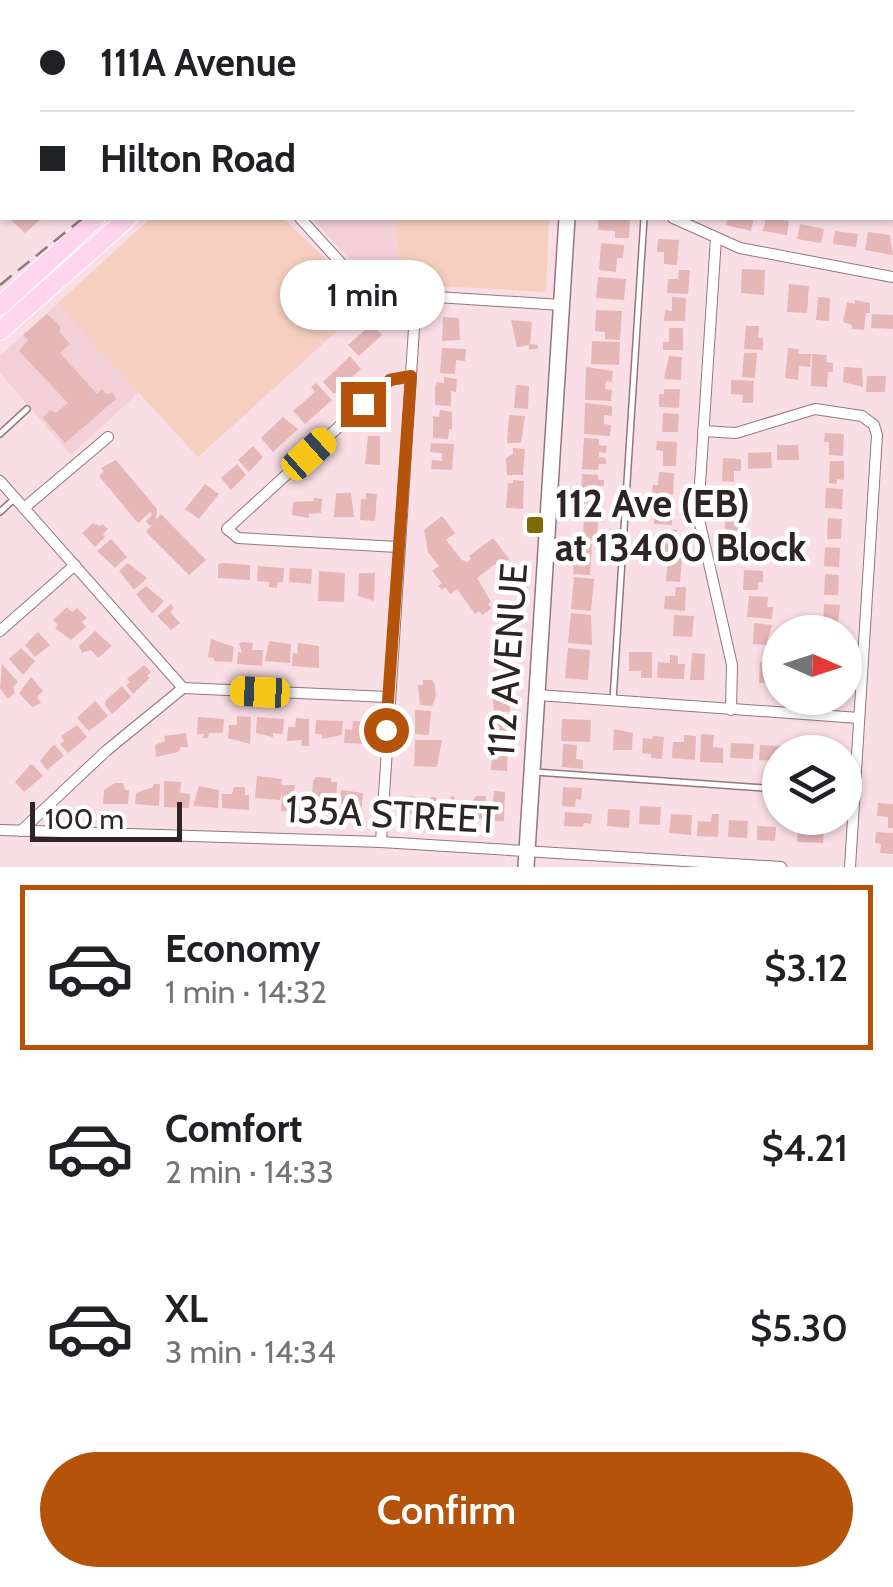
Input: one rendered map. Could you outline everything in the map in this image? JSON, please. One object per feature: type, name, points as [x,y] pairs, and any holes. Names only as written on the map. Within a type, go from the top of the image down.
[{"type":"main road","points":[[0,306],[94,220]]},
{"type":"main road","points":[[0,331],[126,220]]},
{"type":"main road","name":"112 AVENUE","points":[[527,859],[567,220]]},
{"type":"street","points":[[302,220],[359,283],[375,292],[561,305]]},
{"type":"street","points":[[677,220],[740,248],[893,277]]},
{"type":"street","points":[[716,238],[699,526],[732,665],[732,710]]},
{"type":"street","points":[[381,842],[416,297]]},
{"type":"street","points":[[398,547],[238,538],[227,529],[390,380],[411,376]]},
{"type":"street","points":[[703,431],[736,433],[815,409],[862,416],[874,425],[878,435],[857,735]]},
{"type":"street","points":[[20,503],[108,437]]},
{"type":"street","points":[[0,481],[183,688]]},
{"type":"street","points":[[0,631],[75,565]]},
{"type":"street","points":[[21,831],[106,751],[183,688],[388,697]]},
{"type":"street","points":[[538,695],[859,718]]},
{"type":"street","name":"135A STREET","points":[[0,830],[381,842],[527,859],[781,867]]},
{"type":"street","points":[[850,835],[850,867]]},
{"type":"lane","points":[[613,700],[644,220]]},
{"type":"lane","points":[[0,434],[28,409]]},
{"type":"lane","points":[[0,512],[20,503]]},
{"type":"lane","points":[[532,772],[762,788]]},
{"type":"shaded area","points":[[149,220],[285,220],[370,301],[198,457],[57,304]]},
{"type":"shaded area","points":[[314,220],[394,220],[402,284],[378,282],[360,271]]},
{"type":"shaded area","points":[[394,220],[549,220],[546,292],[402,284]]},
{"type":"shaded area","points":[[57,304],[139,392],[71,455],[0,373],[0,356]]},
{"type":"building","points":[[11,220],[40,220],[25,233]]},
{"type":"building","points":[[598,220],[630,220],[629,238],[615,238],[615,231],[598,230]]},
{"type":"building","points":[[727,220],[754,220],[751,231],[726,225]]},
{"type":"building","points":[[766,220],[789,221],[787,235],[763,231]]},
{"type":"building","points":[[800,224],[824,229],[821,243],[797,239]]},
{"type":"building","points":[[835,231],[858,234],[856,247],[833,244]]},
{"type":"building","points":[[868,232],[890,235],[893,255],[865,250]]},
{"type":"building","points":[[658,239],[679,240],[677,265],[664,264],[664,252],[657,252]]},
{"type":"building","points":[[601,243],[624,245],[623,258],[617,258],[616,272],[599,270]]},
{"type":"building","points":[[742,269],[765,270],[764,295],[741,293]]},
{"type":"building","points":[[679,270],[690,270],[688,294],[667,293],[668,279],[678,279]]},
{"type":"building","points":[[598,277],[626,279],[624,300],[596,298]]},
{"type":"building","points":[[789,284],[809,286],[807,313],[787,312]]},
{"type":"building","points":[[672,297],[686,298],[685,321],[664,321],[665,310],[672,311]]},
{"type":"building","points":[[818,297],[830,298],[829,321],[816,320]]},
{"type":"building","points":[[855,300],[870,303],[864,330],[852,329],[852,325],[843,322],[847,302],[855,304]]},
{"type":"building","points":[[596,310],[622,311],[620,340],[605,339],[605,332],[595,331]]},
{"type":"building","points":[[47,314],[60,326],[60,333],[70,344],[60,353],[97,394],[102,389],[106,394],[113,393],[116,399],[65,443],[43,418],[50,410],[56,413],[68,403],[19,351],[28,340],[23,335]]},
{"type":"building","points":[[872,314],[893,315],[893,329],[871,328]]},
{"type":"building","points":[[443,317],[459,318],[460,340],[442,341]]},
{"type":"building","points":[[511,320],[532,322],[530,344],[538,345],[538,349],[529,349],[529,345],[517,347]]},
{"type":"building","points":[[372,324],[382,335],[359,356],[348,345]]},
{"type":"building","points":[[746,326],[759,326],[763,350],[744,349]]},
{"type":"building","points":[[669,328],[683,328],[683,350],[663,350],[663,342],[669,342]]},
{"type":"building","points":[[592,341],[620,342],[619,365],[591,364]]},
{"type":"building","points":[[442,348],[466,349],[465,361],[456,360],[455,374],[440,373]]},
{"type":"building","points":[[788,348],[799,349],[798,354],[811,354],[810,367],[799,366],[798,380],[785,378]]},
{"type":"building","points":[[744,353],[757,353],[755,378],[742,377]]},
{"type":"building","points":[[812,354],[827,355],[826,362],[833,363],[827,387],[811,386]]},
{"type":"building","points":[[350,356],[361,369],[334,394],[323,382]]},
{"type":"building","points":[[669,356],[682,357],[681,380],[664,379]]},
{"type":"building","points":[[586,367],[613,371],[612,382],[606,381],[605,389],[612,390],[611,401],[585,400]]},
{"type":"building","points":[[844,367],[862,368],[863,387],[843,382]]},
{"type":"building","points":[[867,376],[886,376],[885,392],[866,392]]},
{"type":"building","points":[[444,377],[457,379],[456,392],[451,391],[451,406],[435,405],[435,387],[437,382],[444,383]]},
{"type":"building","points":[[731,380],[754,381],[753,403],[742,403],[743,395],[731,394]]},
{"type":"building","points":[[316,383],[332,400],[305,424],[293,411],[315,392],[311,387]]},
{"type":"building","points":[[516,385],[529,386],[528,409],[514,408]]},
{"type":"building","points":[[664,389],[680,389],[679,408],[659,407],[659,394],[664,394]]},
{"type":"building","points":[[585,403],[612,406],[612,416],[604,415],[604,424],[611,425],[610,436],[584,434]]},
{"type":"building","points":[[440,410],[452,412],[448,439],[433,438],[433,416],[439,417]]},
{"type":"building","points":[[663,413],[679,414],[678,432],[662,432]]},
{"type":"building","points":[[509,415],[525,416],[521,443],[507,443]]},
{"type":"building","points":[[283,417],[298,429],[273,452],[261,438]]},
{"type":"building","points":[[825,433],[844,434],[843,456],[829,455]]},
{"type":"building","points":[[368,436],[380,436],[380,465],[365,464]]},
{"type":"building","points":[[584,438],[599,439],[599,445],[607,446],[606,453],[599,452],[599,457],[606,458],[606,464],[599,464],[598,470],[582,469]]},
{"type":"building","points":[[657,441],[677,442],[676,466],[663,466],[663,451],[656,450]]},
{"type":"building","points":[[431,443],[454,444],[452,470],[431,469],[432,460],[442,461],[442,453],[430,452]]},
{"type":"building","points":[[777,445],[798,445],[799,460],[777,460]]},
{"type":"building","points":[[253,446],[263,457],[249,472],[238,460]]},
{"type":"building","points":[[513,448],[525,449],[523,475],[507,475],[506,458],[513,454]]},
{"type":"building","points":[[771,452],[772,468],[748,469],[748,453]]},
{"type":"building","points":[[723,458],[741,459],[741,471],[734,471],[734,482],[722,481]]},
{"type":"building","points":[[116,460],[157,509],[156,521],[150,526],[146,521],[152,515],[150,512],[138,523],[99,476],[104,471],[101,468]]},
{"type":"building","points":[[830,461],[844,461],[844,480],[837,479],[837,484],[829,483]]},
{"type":"building","points":[[237,464],[246,475],[231,490],[221,478]]},
{"type":"building","points":[[659,472],[674,473],[673,495],[652,493],[653,485],[658,485]]},
{"type":"building","points":[[582,474],[598,475],[598,480],[604,480],[604,486],[597,486],[597,492],[605,493],[604,500],[581,503]]},
{"type":"building","points":[[524,481],[523,509],[506,508],[508,483]]},
{"type":"building","points":[[205,484],[219,494],[199,519],[185,509]]},
{"type":"building","points":[[826,488],[843,489],[842,509],[825,508]]},
{"type":"building","points":[[336,493],[351,493],[354,517],[334,517]]},
{"type":"building","points":[[366,493],[377,494],[375,521],[360,520],[361,499],[366,499]]},
{"type":"building","points":[[322,499],[321,513],[309,514],[309,518],[292,515],[293,502]]},
{"type":"building","points":[[655,501],[673,502],[672,525],[654,524]]},
{"type":"building","points":[[584,508],[604,509],[604,522],[598,521],[597,540],[583,539]]},
{"type":"building","points":[[725,509],[739,509],[739,533],[725,533]]},
{"type":"building","points":[[161,514],[206,560],[189,575],[146,532]]},
{"type":"building","points":[[442,516],[455,533],[446,540],[462,560],[467,562],[469,556],[493,538],[509,559],[477,578],[492,608],[482,615],[479,611],[475,614],[457,589],[450,594],[445,587],[442,590],[438,586],[442,583],[432,571],[439,566],[428,552],[424,530]]},
{"type":"building","points":[[828,518],[842,519],[841,539],[827,539]]},
{"type":"building","points":[[93,523],[108,529],[95,547],[82,533]]},
{"type":"building","points":[[662,529],[677,530],[675,553],[661,553]]},
{"type":"building","points":[[111,539],[127,557],[115,568],[97,551]]},
{"type":"building","points":[[734,539],[747,540],[746,560],[733,559]]},
{"type":"building","points":[[575,543],[592,544],[590,575],[573,574]]},
{"type":"building","points":[[825,547],[840,548],[839,567],[824,566]]},
{"type":"building","points":[[668,557],[682,558],[680,582],[666,581]]},
{"type":"building","points":[[128,563],[147,578],[134,590],[119,571]]},
{"type":"building","points":[[218,564],[250,565],[250,580],[218,578]]},
{"type":"building","points":[[258,566],[284,568],[283,582],[278,582],[277,588],[269,587],[269,582],[257,581]]},
{"type":"building","points":[[290,568],[312,569],[311,584],[289,582]]},
{"type":"building","points":[[744,570],[763,571],[758,590],[743,590]]},
{"type":"building","points":[[319,571],[345,573],[344,602],[318,601]]},
{"type":"building","points":[[359,573],[375,573],[374,601],[358,596]]},
{"type":"building","points":[[825,574],[839,575],[838,595],[824,595]]},
{"type":"building","points":[[574,577],[594,579],[591,611],[571,609]]},
{"type":"building","points":[[146,586],[164,601],[152,614],[136,594]]},
{"type":"building","points":[[676,587],[686,587],[685,611],[664,609],[665,596],[675,596]]},
{"type":"building","points":[[749,596],[768,597],[767,607],[773,607],[772,615],[747,617]]},
{"type":"building","points":[[171,604],[174,608],[170,612],[180,623],[171,630],[157,616]]},
{"type":"building","points":[[824,604],[840,605],[839,615],[823,615]]},
{"type":"building","points":[[67,607],[72,612],[77,608],[87,618],[82,622],[86,627],[71,640],[55,628],[58,625],[53,620]]},
{"type":"building","points":[[571,613],[591,615],[592,645],[568,643]]},
{"type":"building","points":[[674,615],[694,616],[692,637],[673,636]]},
{"type":"building","points":[[754,623],[762,624],[762,645],[753,644]]},
{"type":"building","points":[[95,631],[112,646],[98,658],[91,650],[82,653],[79,646]]},
{"type":"building","points":[[38,632],[50,645],[35,657],[25,645]]},
{"type":"building","points":[[211,639],[234,647],[232,662],[208,657]]},
{"type":"building","points":[[269,641],[291,644],[290,663],[265,661]]},
{"type":"building","points":[[239,643],[253,643],[252,650],[263,650],[262,666],[237,664],[238,652],[242,653]]},
{"type":"building","points":[[298,643],[319,646],[319,668],[292,666]]},
{"type":"building","points":[[21,648],[35,661],[23,675],[9,659]]},
{"type":"building","points":[[568,648],[590,650],[588,680],[565,678]]},
{"type":"building","points":[[629,652],[652,652],[652,678],[641,678],[641,671],[629,671]]},
{"type":"building","points":[[692,653],[705,654],[704,680],[690,680]]},
{"type":"building","points":[[670,655],[678,656],[678,664],[685,664],[684,679],[657,678],[658,662],[670,663]]},
{"type":"building","points":[[2,664],[18,682],[8,699],[0,688]]},
{"type":"building","points":[[144,665],[151,672],[147,676],[150,678],[133,694],[126,685],[130,682],[127,679]]},
{"type":"building","points":[[31,677],[43,691],[37,697],[41,703],[32,707],[19,693]]},
{"type":"building","points":[[423,680],[432,680],[435,685],[432,706],[420,705],[418,685],[423,685]]},
{"type":"building","points":[[122,686],[131,697],[112,714],[106,700]]},
{"type":"building","points":[[497,686],[511,687],[510,712],[494,711]]},
{"type":"building","points":[[95,701],[108,716],[89,731],[77,718]]},
{"type":"building","points":[[415,710],[431,711],[429,735],[415,734]]},
{"type":"building","points":[[494,714],[509,715],[508,741],[496,741]]},
{"type":"building","points":[[237,716],[251,717],[250,744],[228,738],[229,725],[237,725]]},
{"type":"building","points":[[198,717],[224,719],[223,733],[209,733],[208,738],[203,738],[204,734],[197,734]]},
{"type":"building","points":[[257,717],[284,719],[283,734],[273,733],[273,737],[256,733]]},
{"type":"building","points":[[296,718],[309,719],[309,746],[301,746],[302,740],[287,741],[288,727],[295,727]]},
{"type":"building","points":[[562,719],[591,720],[590,742],[561,741]]},
{"type":"building","points":[[316,720],[343,721],[342,735],[322,739],[322,734],[315,734]]},
{"type":"building","points":[[353,721],[368,721],[366,744],[344,743],[345,729],[352,730]]},
{"type":"building","points":[[77,725],[87,737],[68,753],[60,744],[64,741],[61,736]]},
{"type":"building","points":[[614,729],[633,733],[632,750],[613,750]]},
{"type":"building","points":[[186,733],[188,747],[156,757],[155,745],[165,741],[164,736]]},
{"type":"building","points":[[701,734],[714,735],[713,747],[723,748],[723,763],[700,762]]},
{"type":"building","points":[[684,735],[696,736],[695,760],[672,758],[673,742],[684,742]]},
{"type":"building","points":[[664,737],[662,759],[642,753],[643,738]]},
{"type":"building","points":[[415,740],[442,740],[437,767],[414,766]]},
{"type":"building","points":[[731,743],[754,744],[753,759],[730,758]]},
{"type":"building","points":[[54,744],[64,756],[47,770],[40,761]]},
{"type":"building","points":[[492,744],[508,745],[507,771],[491,770],[492,756],[488,755]]},
{"type":"building","points":[[563,744],[577,745],[576,759],[583,760],[583,769],[562,767]]},
{"type":"building","points":[[30,765],[43,776],[24,792],[15,782]]},
{"type":"building","points":[[257,776],[282,779],[281,785],[295,785],[293,797],[307,797],[306,812],[281,811],[282,791],[280,800],[255,798]]},
{"type":"building","points":[[316,777],[337,782],[336,803],[323,802],[323,814],[311,813]]},
{"type":"building","points":[[164,781],[181,782],[180,793],[190,794],[189,808],[164,807]]},
{"type":"building","points":[[123,783],[125,790],[129,790],[128,804],[103,804],[104,790]]},
{"type":"building","points":[[160,784],[159,806],[135,804],[136,793]]},
{"type":"building","points":[[199,786],[219,790],[218,808],[193,806]]},
{"type":"building","points":[[234,787],[245,787],[249,810],[222,808],[222,794],[232,794]]},
{"type":"building","points":[[563,787],[582,788],[581,800],[576,799],[575,807],[562,806]]},
{"type":"building","points":[[341,790],[363,793],[361,814],[347,813],[348,804],[340,804]]},
{"type":"building","points":[[494,791],[505,792],[504,821],[491,821]]},
{"type":"building","points":[[451,796],[455,797],[454,817],[429,817],[431,797],[436,797],[436,802],[450,803]]},
{"type":"building","points":[[476,796],[486,796],[484,819],[458,817],[459,805],[471,803]]},
{"type":"building","points":[[404,797],[426,800],[426,812],[404,815]]},
{"type":"building","points":[[878,803],[893,804],[893,828],[888,828],[888,817],[877,816]]},
{"type":"building","points":[[640,806],[661,807],[660,825],[639,824]]},
{"type":"building","points":[[608,809],[630,810],[629,828],[607,826]]},
{"type":"building","points":[[565,812],[592,814],[591,824],[564,826]]},
{"type":"building","points":[[671,814],[692,815],[691,835],[669,833]]},
{"type":"building","points":[[712,814],[719,814],[718,837],[697,836],[698,821],[711,822]]},
{"type":"building","points":[[729,820],[748,821],[747,838],[728,837]]},
{"type":"building","points":[[757,826],[762,826],[762,835],[775,835],[775,841],[757,840]]},
{"type":"building","points":[[876,832],[893,833],[893,854],[880,853],[881,844],[875,843]]},
{"type":"building","points":[[798,835],[824,835],[823,843],[797,842]]},
{"type":"railway","points":[[0,285],[81,220]]},
{"type":"place","name":"112 Ave (EB) at 13400 Block","points":[[535,525]]},
{"type":"route","points":[[363,404],[390,380],[411,376],[386,730]]}]
